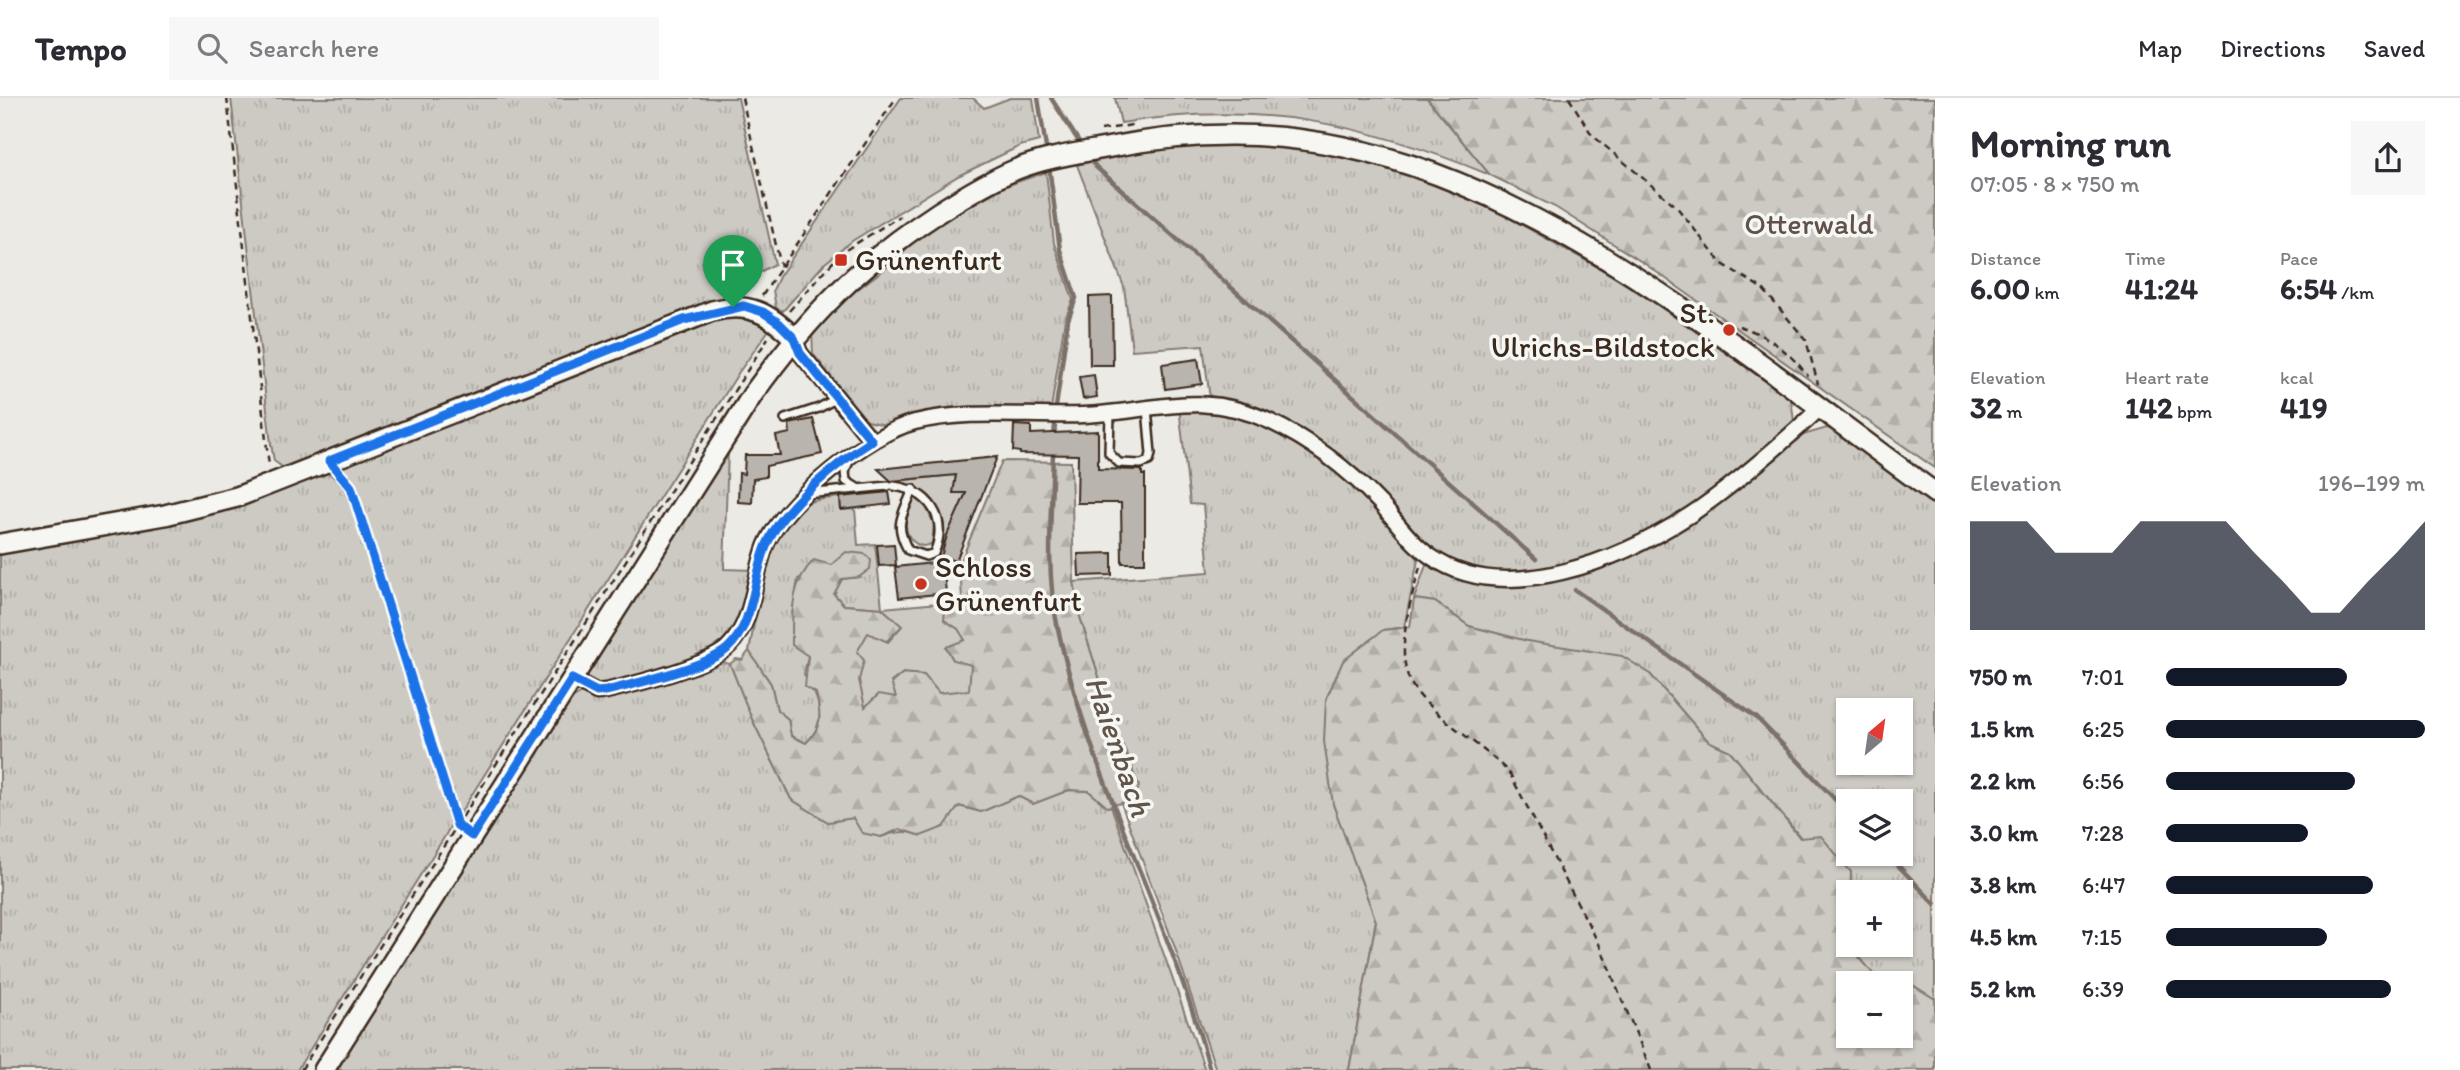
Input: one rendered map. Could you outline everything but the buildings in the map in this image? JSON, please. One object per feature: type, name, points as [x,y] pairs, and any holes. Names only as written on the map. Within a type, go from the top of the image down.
[{"type":"street","points":[[324,1070],[753,394],[794,338],[834,293],[888,247],[963,197],[1016,169],[1092,141],[1208,134],[1272,136],[1346,147],[1432,174],[1527,216],[1604,259],[1703,324],[1935,493]]},
{"type":"street","points":[[0,544],[165,515],[237,497],[684,320],[725,308],[755,308],[772,317],[794,338],[800,353],[872,441]]},
{"type":"street","points":[[572,679],[597,692],[606,691],[708,660],[727,649],[747,613],[768,542],[785,516],[805,494],[851,455],[897,427],[948,416],[1110,412],[1178,402],[1219,405],[1269,421],[1346,471],[1426,554],[1463,573],[1500,578],[1543,576],[1589,564],[1644,541],[1689,516],[1819,409]]},
{"type":"lane","points":[[785,419],[818,408],[837,397]]},
{"type":"lane","points":[[1110,412],[1109,453],[1119,463],[1142,464],[1149,461],[1151,454],[1147,407]]},
{"type":"lane","points":[[851,455],[845,471],[846,481],[859,489]]},
{"type":"lane","points":[[805,494],[891,486],[913,489],[933,506],[938,515],[938,544],[934,553],[926,556],[908,550],[900,535],[901,515],[913,489]]},
{"type":"path","points":[[228,98],[267,449],[274,483]]},
{"type":"path","points":[[742,98],[781,267]]},
{"type":"path","points":[[755,308],[896,98]]},
{"type":"path","points":[[1569,98],[1592,135],[1676,206],[1721,263],[1763,289],[1806,340],[1819,390],[1788,351],[1756,332],[1732,324]]},
{"type":"path","points":[[1092,141],[1138,124]]},
{"type":"path","points":[[837,256],[841,260]]},
{"type":"path","points":[[329,461],[351,487],[457,825],[472,836]]},
{"type":"path","points":[[1426,554],[1411,599],[1405,656],[1409,678],[1421,696],[1498,759],[1510,774],[1600,946],[1651,1070]]},
{"type":"green space","points":[[231,98],[738,98],[775,264],[733,286],[737,296],[692,310],[285,469],[274,461],[271,444]]},
{"type":"green space","points":[[901,98],[973,98],[984,108],[1010,98],[1033,98],[1039,141],[1020,146],[958,176],[852,241],[824,264],[783,311],[776,308],[773,290],[779,277]]},
{"type":"green space","points":[[1115,98],[1427,98],[1490,175],[1398,142],[1309,121],[1218,114],[1171,116],[1121,123]]},
{"type":"green space","name":"Otterwald","points":[[1427,98],[1935,98],[1935,468],[1645,264],[1555,207],[1490,175]]},
{"type":"green space","points":[[1209,142],[1307,148],[1354,157],[1405,173],[1495,210],[1628,284],[1791,399],[1794,421],[1755,459],[1698,502],[1670,520],[1611,549],[1546,570],[1513,573],[1481,570],[1450,561],[1412,533],[1365,480],[1345,462],[1210,399],[1203,345],[1132,350],[1124,287],[1077,165],[1117,154]]},
{"type":"green space","points":[[1046,172],[1054,243],[1073,300],[1065,319],[1051,409],[930,413],[886,425],[867,421],[813,354],[812,332],[846,298],[895,261],[920,234],[1006,186]]},
{"type":"green space","points":[[748,316],[771,327],[739,372],[459,815],[356,487],[340,465],[702,320]]},
{"type":"green space","points":[[1179,407],[1217,412],[1251,421],[1282,435],[1311,453],[1364,497],[1414,550],[1418,560],[1404,627],[1383,630],[1333,804],[1376,921],[1349,1070],[1216,1070],[1174,945],[1121,803],[1135,799],[1132,763],[1118,737],[1079,614],[1074,582],[1209,572],[1203,505],[1190,504]]},
{"type":"green space","points":[[1827,428],[1836,431],[1935,502],[1935,999],[1913,985],[1913,971],[1871,971],[1859,957],[1913,957],[1913,880],[1851,880],[1851,872],[1842,866],[1913,866],[1913,789],[1836,789],[1836,862],[1801,838],[1730,751],[1708,741],[1649,673],[1469,626],[1435,602],[1414,599],[1426,565],[1464,580],[1486,584],[1598,568],[1793,438]]},
{"type":"green space","points":[[728,449],[724,569],[753,570],[736,626],[716,648],[682,663],[619,681],[591,682],[587,675],[588,668]]},
{"type":"green space","points":[[1002,461],[1071,462],[1074,582],[1079,614],[1118,737],[1139,786],[1135,799],[1107,807],[1089,791],[1069,790],[1033,804],[1018,796],[981,812],[959,806],[944,827],[921,836],[900,829],[881,837],[862,833],[853,818],[828,822],[791,799],[752,719],[730,664],[736,659],[742,660],[749,651],[771,684],[777,710],[788,719],[791,736],[806,743],[818,726],[820,714],[816,693],[805,687],[808,656],[792,645],[796,589],[814,560],[831,565],[846,552],[865,554],[871,560],[870,569],[859,577],[842,579],[834,594],[844,605],[882,608],[902,626],[868,659],[864,667],[862,689],[865,706],[903,673],[924,675],[953,660],[946,647],[958,629],[944,620],[945,608],[962,600],[960,563]]},
{"type":"green space","points":[[329,473],[346,488],[411,688],[451,825],[445,836],[297,1070],[0,1070],[0,552],[220,510]]},
{"type":"green space","points":[[956,475],[954,492],[966,493],[944,546],[941,521],[933,503],[919,490],[894,481]]},
{"type":"green space","points":[[840,497],[841,510],[855,509],[858,545],[875,544],[882,608],[844,605],[834,594],[842,579],[859,577],[831,565],[798,579],[792,615],[808,656],[804,674],[814,692],[819,709],[818,726],[806,743],[791,736],[788,719],[777,710],[771,684],[749,651],[765,572],[779,533],[803,505],[815,500]]},
{"type":"green space","points":[[914,497],[924,502],[934,524],[932,543],[927,545],[914,542],[907,530],[907,518]]},
{"type":"green space","points":[[1414,599],[1435,602],[1469,626],[1527,641],[1622,656],[1649,673],[1708,741],[1730,751],[1800,838],[1821,836],[1836,854],[1836,866],[1846,866],[1851,872],[1851,880],[1836,880],[1836,957],[1859,957],[1871,971],[1836,971],[1836,1048],[1913,1048],[1913,985],[1935,999],[1935,1070],[1349,1070],[1376,921],[1333,804],[1324,741],[1326,699],[1343,661],[1383,630],[1410,627]]},
{"type":"green space","points":[[962,601],[945,608],[944,620],[958,629],[965,640],[946,647],[953,660],[971,665],[969,690],[939,693],[924,675],[903,673],[891,682],[896,697],[879,694],[865,707],[859,680],[864,660],[857,652],[868,633],[888,642],[902,626],[882,608]]},
{"type":"green space","points":[[722,662],[730,664],[752,719],[791,799],[828,822],[853,818],[881,837],[894,833],[930,832],[947,820],[959,806],[981,812],[1018,796],[1033,804],[1069,790],[1089,791],[1107,807],[1111,806],[1205,1070],[334,1070],[567,702],[582,693],[597,699],[618,696]]},
{"type":"waterway","name":"Haienbach","points":[[1038,98],[1047,154]]},
{"type":"waterway","points":[[1051,98],[1083,148]]},
{"type":"waterway","points":[[1090,158],[1096,167],[1536,559]]},
{"type":"waterway","name":"Haienbach","points":[[1049,166],[1060,250],[1076,298],[1068,320],[1056,407]]},
{"type":"waterway","name":"Haienbach","points":[[1054,438],[1055,424]]},
{"type":"waterway","name":"Haienbach","points":[[1053,450],[1051,581],[1057,624],[1071,681],[1109,793],[1174,958],[1210,1070]]},
{"type":"waterway","points":[[1575,590],[1757,718],[1836,800]]},
{"type":"waterway","points":[[1899,866],[1935,904]]},
{"type":"place","name":"Grünenfurt","points":[[841,260]]},
{"type":"place","name":"St. Ulrichs-Bildstock","points":[[1729,330]]},
{"type":"place","name":"Schloss Grünenfurt","points":[[921,584]]},
{"type":"route","points":[[733,307],[755,308],[779,323],[794,338],[800,353],[872,441],[805,494],[773,531],[762,557],[747,613],[737,636],[727,649],[708,660],[606,691],[591,690],[572,679],[472,836],[457,825],[351,487],[329,461],[684,320],[733,307]]}]
